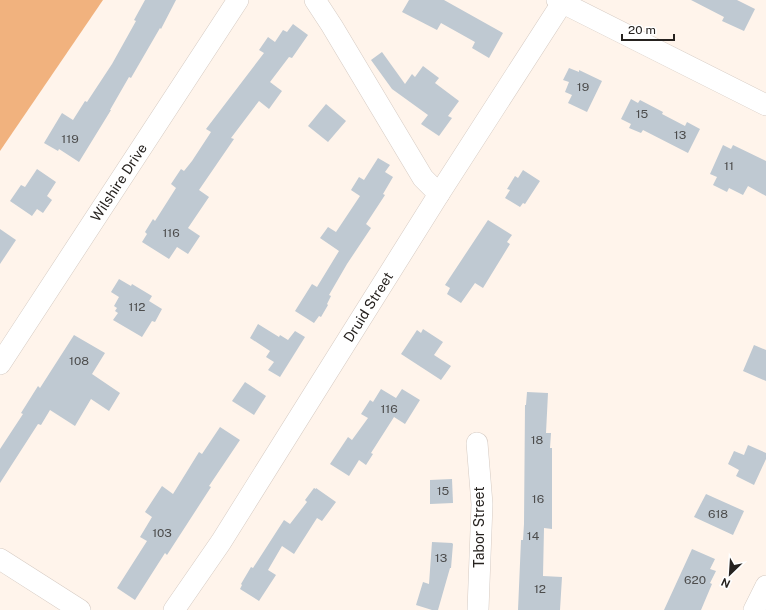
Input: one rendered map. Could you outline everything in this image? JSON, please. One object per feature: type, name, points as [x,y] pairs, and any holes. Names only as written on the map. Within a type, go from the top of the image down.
[{"type":"street","name":"Wilshire Drive","points":[[0,364],[238,0]]},
{"type":"street","points":[[315,0],[423,178],[439,194]]},
{"type":"street","points":[[560,1],[766,105]]},
{"type":"street","name":"Druid Street","points":[[174,610],[220,542],[560,1]]},
{"type":"street","name":"Tabor Street","points":[[477,443],[482,504],[478,610]]},
{"type":"street","points":[[0,559],[80,610]]},
{"type":"street","points":[[754,610],[766,586]]},
{"type":"shaded area","points":[[0,0],[103,0],[0,151]]},
{"type":"building","points":[[145,0],[176,0],[161,29],[160,28],[131,78],[129,77],[111,110],[79,162],[59,149],[58,151],[44,143],[62,113],[73,120],[85,101],[87,102],[112,64],[136,21],[134,20]]},
{"type":"building","points":[[409,0],[444,0],[503,33],[489,58],[472,48],[475,42],[441,23],[437,30],[402,12]]},
{"type":"building","points":[[691,0],[737,0],[755,9],[744,31],[722,21],[724,17]]},
{"type":"building","points":[[293,24],[308,35],[292,58],[289,57],[270,82],[282,91],[269,109],[259,101],[231,138],[234,139],[199,190],[209,197],[188,228],[200,236],[188,254],[177,247],[169,259],[142,242],[147,234],[145,232],[153,219],[155,221],[176,188],[171,184],[181,169],[184,171],[192,161],[211,132],[206,129],[264,53],[259,50],[268,37],[275,42],[283,30],[287,32]]},
{"type":"building","points":[[382,52],[405,84],[412,74],[415,77],[423,66],[439,78],[435,83],[459,101],[448,116],[452,118],[439,136],[421,124],[428,115],[392,89],[371,60]]},
{"type":"building","points":[[569,68],[579,72],[579,70],[602,81],[587,112],[568,103],[572,95],[565,92],[569,82],[563,80]]},
{"type":"building","points":[[631,99],[638,103],[640,100],[685,126],[687,122],[700,129],[688,153],[643,130],[641,133],[629,128],[631,124],[621,119]]},
{"type":"building","points":[[326,104],[346,121],[328,142],[308,126]]},
{"type":"building","points":[[723,145],[731,149],[733,145],[766,161],[766,196],[748,186],[743,195],[729,188],[727,192],[713,185],[717,177],[710,174]]},
{"type":"building","points":[[378,158],[390,165],[385,172],[393,177],[383,194],[385,195],[366,224],[371,228],[347,264],[329,295],[331,296],[327,304],[328,305],[321,317],[319,316],[314,323],[295,311],[312,284],[317,287],[339,251],[320,238],[328,227],[336,232],[360,196],[351,190],[359,177],[364,180]]},
{"type":"building","points":[[37,169],[56,182],[47,196],[52,200],[43,213],[37,209],[32,216],[10,201],[21,185],[25,187]]},
{"type":"building","points":[[523,170],[540,181],[525,204],[523,203],[520,207],[505,198],[510,190],[507,189],[515,176],[518,178]]},
{"type":"building","points":[[488,220],[512,235],[507,242],[510,244],[483,288],[475,283],[461,303],[447,294],[450,288],[445,285]]},
{"type":"building","points":[[0,229],[16,240],[0,264]]},
{"type":"building","points":[[119,279],[131,286],[132,284],[152,296],[149,301],[162,309],[155,322],[152,321],[142,337],[113,320],[118,313],[115,311],[117,308],[114,306],[119,297],[111,292]]},
{"type":"building","points":[[258,324],[279,337],[280,335],[288,340],[295,331],[305,337],[280,377],[268,370],[274,362],[266,357],[270,351],[250,338]]},
{"type":"building","points":[[423,329],[443,342],[434,355],[451,366],[441,380],[401,354],[417,330],[421,333]]},
{"type":"building","points":[[74,335],[105,353],[92,374],[120,393],[109,411],[91,399],[75,426],[50,410],[41,425],[38,424],[0,483],[0,449],[23,414],[21,413],[38,386],[40,388]]},
{"type":"building","points":[[754,345],[766,350],[766,381],[743,371]]},
{"type":"building","points":[[245,382],[266,396],[254,415],[232,401]]},
{"type":"building","points":[[381,389],[396,398],[402,389],[420,400],[405,424],[394,417],[371,453],[373,454],[366,465],[359,460],[349,476],[330,464],[348,437],[352,440],[368,418],[361,414],[370,400],[373,402]]},
{"type":"building","points":[[527,392],[548,393],[546,433],[551,433],[550,448],[552,448],[552,529],[544,528],[543,576],[562,577],[560,610],[518,610],[521,540],[523,540],[524,524],[525,405]]},
{"type":"building","points":[[220,427],[240,440],[209,486],[211,487],[167,555],[165,553],[135,600],[117,588],[147,541],[140,537],[152,517],[145,512],[162,486],[173,494],[199,452],[202,454]]},
{"type":"building","points":[[748,445],[766,453],[766,459],[754,485],[736,476],[739,470],[728,464],[734,451],[744,455]]},
{"type":"building","points":[[452,479],[453,503],[430,504],[430,480]]},
{"type":"building","points":[[314,488],[336,502],[322,521],[317,518],[294,554],[282,546],[268,570],[276,575],[259,601],[240,589],[241,584],[284,520],[290,524],[307,502],[305,500]]},
{"type":"building","points":[[706,494],[744,511],[733,535],[694,517]]},
{"type":"building","points":[[432,542],[453,544],[451,568],[438,610],[432,610],[416,605],[423,582],[429,584]]},
{"type":"building","points":[[692,549],[715,559],[710,569],[716,571],[710,583],[712,584],[701,610],[664,610]]}]
